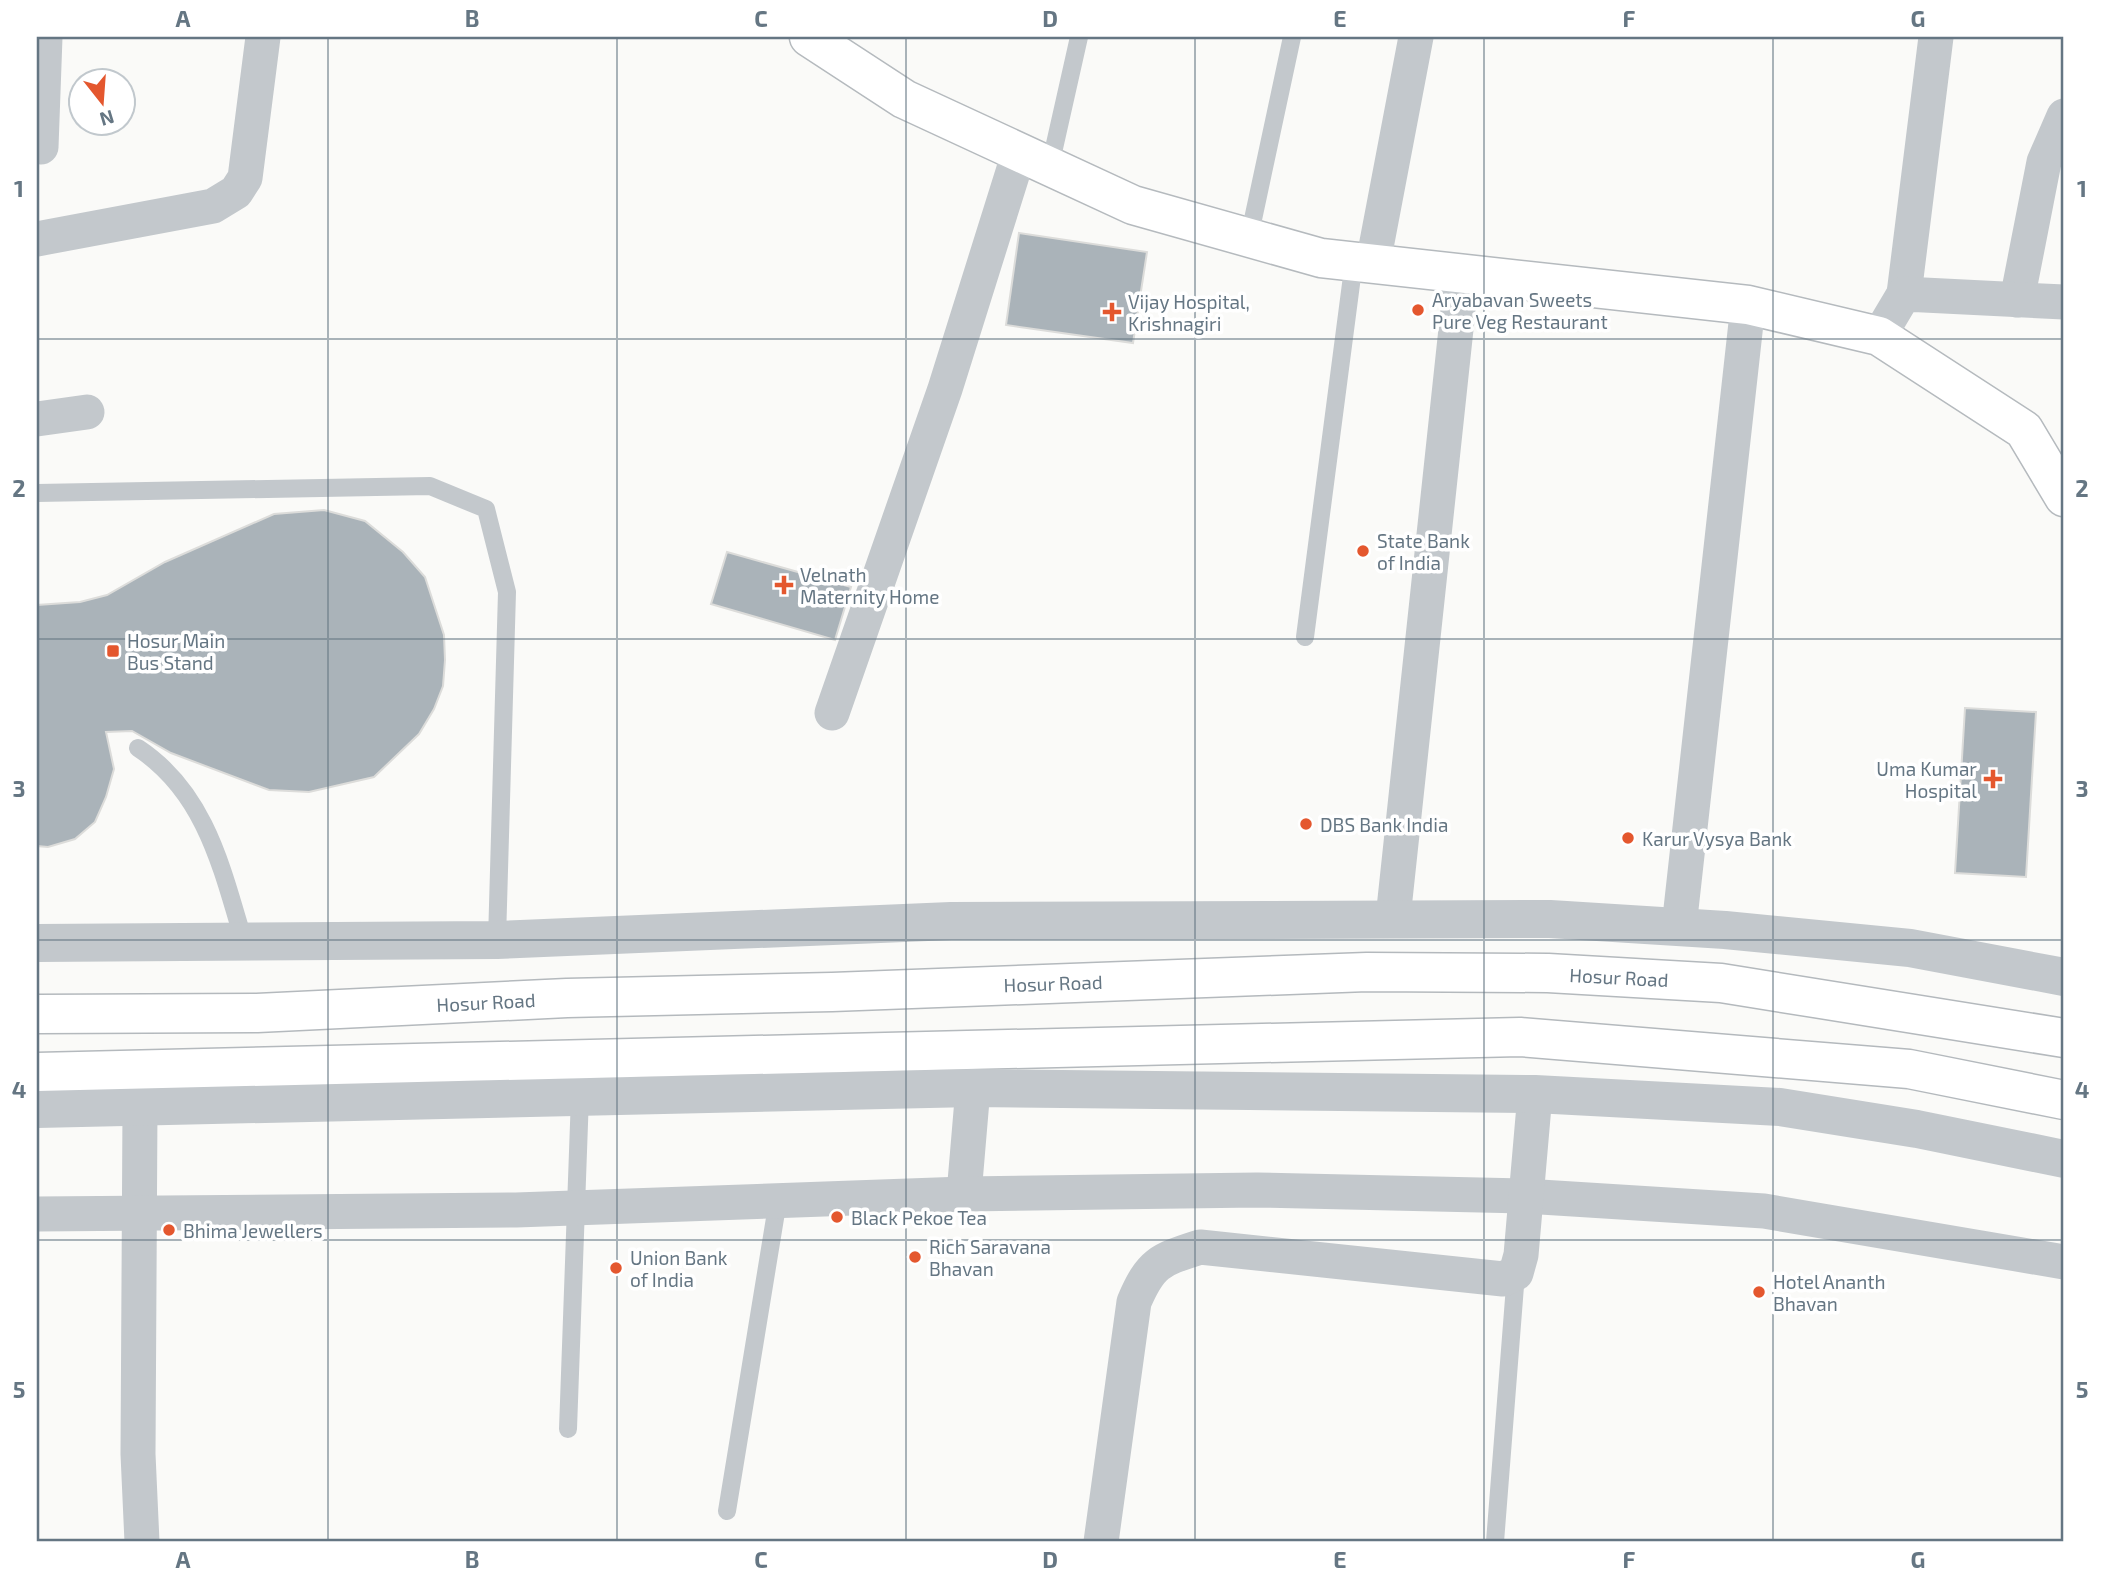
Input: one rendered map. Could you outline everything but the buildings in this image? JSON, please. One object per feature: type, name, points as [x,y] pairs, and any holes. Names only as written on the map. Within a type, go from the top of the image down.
[{"type":"main road","points":[[809,37],[904,99],[1133,205],[1321,258],[1748,305],[1878,335],[2024,430],[2064,497]]},
{"type":"main road","name":"Hosur Road","points":[[37,1014],[257,1013],[567,998],[1367,972],[1574,975],[1721,983],[2064,1038]]},
{"type":"main road","points":[[37,1072],[1520,1037],[1909,1069],[2064,1100]]},
{"type":"street","points":[[41,147],[45,37]]},
{"type":"street","points":[[37,239],[213,206],[236,192],[245,178],[263,37]]},
{"type":"street","points":[[1364,262],[1416,37]]},
{"type":"street","points":[[1878,335],[1904,294],[1936,37]]},
{"type":"street","points":[[2017,300],[2044,162],[2064,116]]},
{"type":"street","points":[[832,713],[945,389],[1034,160]]},
{"type":"street","points":[[1393,918],[1462,273]]},
{"type":"street","points":[[1904,294],[2064,302]]},
{"type":"street","points":[[1679,927],[1748,305]]},
{"type":"street","points":[[37,419],[87,412]]},
{"type":"street","points":[[37,943],[497,940],[951,920],[1550,919],[1679,927],[1910,948],[2064,977]]},
{"type":"street","points":[[964,1194],[973,1088]]},
{"type":"street","points":[[37,1109],[973,1088],[1535,1094],[1780,1107],[1917,1129],[2064,1159]]},
{"type":"street","points":[[1101,1542],[1133,1302],[1145,1275],[1164,1259],[1200,1247],[1503,1279],[1516,1273],[1521,1255],[1524,1196],[1535,1094]]},
{"type":"street","points":[[140,1107],[138,1454],[142,1542]]},
{"type":"street","points":[[37,1214],[576,1208],[964,1194],[1257,1190],[1524,1196],[1764,1211],[2064,1262]]},
{"type":"lane","points":[[1034,160],[1079,37]]},
{"type":"lane","points":[[1249,237],[1292,37]]},
{"type":"lane","points":[[1306,637],[1364,262]]},
{"type":"lane","points":[[37,493],[430,486],[486,509],[507,592],[497,940]]},
{"type":"lane","points":[[138,748],[150,756],[184,793],[212,837],[244,942]]},
{"type":"lane","points":[[568,1429],[580,1096]]},
{"type":"lane","points":[[727,1511],[778,1200]]},
{"type":"lane","points":[[1495,1542],[1516,1273]]},
{"type":"place","name":"Aryabavan Sweets Pure Veg Restaurant","points":[[1418,310]]},
{"type":"place","name":"Vijay Hospital, Krishnagiri","points":[[1112,312]]},
{"type":"place","name":"State Bank of India","points":[[1363,551]]},
{"type":"place","name":"Velnath Maternity Home","points":[[784,585]]},
{"type":"place","name":"Hosur Main Bus Stand","points":[[113,651]]},
{"type":"place","name":"Uma Kumar Hospital","points":[[1993,779]]},
{"type":"place","name":"DBS Bank India","points":[[1306,824]]},
{"type":"place","name":"Karur Vysya Bank","points":[[1628,838]]},
{"type":"place","name":"Black Pekoe Tea","points":[[837,1217]]},
{"type":"place","name":"Bhima Jewellers","points":[[169,1230]]},
{"type":"place","name":"Rich Saravana Bhavan","points":[[915,1257]]},
{"type":"place","name":"Union Bank of India","points":[[616,1268]]},
{"type":"place","name":"Hotel Ananth Bhavan","points":[[1759,1292]]}]
